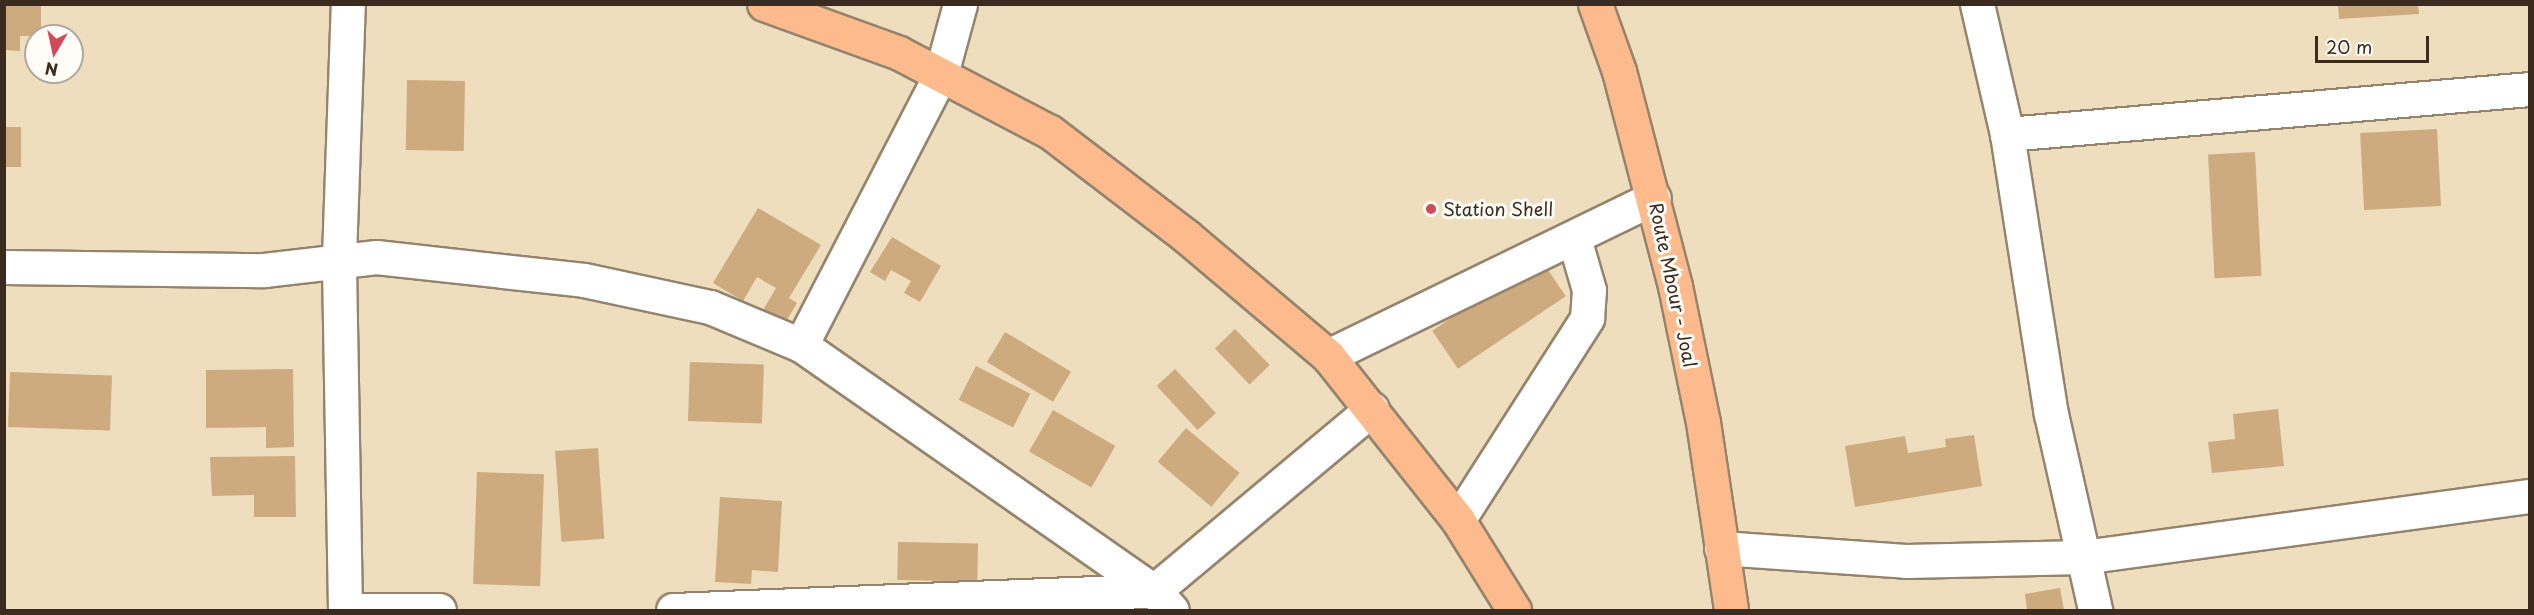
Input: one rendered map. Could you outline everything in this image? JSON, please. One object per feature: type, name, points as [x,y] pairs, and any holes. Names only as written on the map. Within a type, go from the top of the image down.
[{"type":"main road","points":[[764,4],[899,53],[1050,132],[1186,236],[1328,356],[1458,520],[1514,610]]},
{"type":"main road","name":"Route Mbour - Joal","points":[[1595,4],[1654,198],[1703,422],[1731,610]]},
{"type":"main road","points":[[1707,610],[1722,560]]},
{"type":"street","points":[[348,4],[339,257],[345,610],[439,610]]},
{"type":"street","points":[[801,345],[941,74],[960,4]]},
{"type":"street","points":[[1977,4],[2007,134],[2051,414],[2095,610]]},
{"type":"street","points":[[2007,134],[2529,89]]},
{"type":"street","points":[[1328,356],[1654,198]]},
{"type":"street","points":[[1458,520],[1587,318],[1590,290],[1574,238]]},
{"type":"street","points":[[4,267],[264,270],[339,257],[538,274],[653,292],[710,307],[801,345],[1163,601]]},
{"type":"street","points":[[673,610],[1163,601],[1372,410]]},
{"type":"street","points":[[1722,560],[1906,561],[2083,557],[2529,496]]},
{"type":"building","points":[[4,4],[41,4],[41,24],[24,24],[24,36],[20,36],[20,51],[4,50]]},
{"type":"building","points":[[2338,4],[2418,4],[2419,14],[2339,19]]},
{"type":"building","points":[[407,80],[465,81],[464,151],[406,150]]},
{"type":"building","points":[[4,127],[21,127],[21,167],[4,167]]},
{"type":"building","points":[[2437,129],[2441,206],[2364,210],[2360,133]]},
{"type":"building","points":[[2255,152],[2261,276],[2215,278],[2208,154]]},
{"type":"building","points":[[758,208],[821,245],[789,298],[797,303],[784,325],[762,312],[776,288],[757,277],[743,301],[713,283]]},
{"type":"building","points":[[892,237],[941,266],[920,302],[904,293],[911,281],[891,270],[885,281],[870,272]]},
{"type":"building","points":[[1540,258],[1566,296],[1458,369],[1432,331]]},
{"type":"building","points":[[1235,329],[1270,365],[1250,384],[1215,348]]},
{"type":"building","points":[[1005,332],[1071,372],[1053,402],[987,362]]},
{"type":"building","points":[[690,362],[764,365],[762,424],[688,421]]},
{"type":"building","points":[[976,366],[1030,394],[1013,428],[959,400]]},
{"type":"building","points":[[293,369],[294,447],[266,448],[266,427],[206,428],[206,370]]},
{"type":"building","points":[[1175,369],[1216,413],[1198,430],[1157,386]]},
{"type":"building","points":[[10,372],[112,376],[110,431],[8,427]]},
{"type":"building","points":[[2278,409],[2284,466],[2212,473],[2208,442],[2235,439],[2233,414]]},
{"type":"building","points":[[1053,410],[1115,446],[1091,488],[1029,452]]},
{"type":"building","points":[[1186,428],[1240,473],[1211,507],[1158,462]]},
{"type":"building","points":[[1974,435],[1982,486],[1855,507],[1845,446],[1905,436],[1908,453],[1946,447],[1945,439]]},
{"type":"building","points":[[598,448],[604,539],[561,542],[555,451]]},
{"type":"building","points":[[295,456],[296,517],[254,517],[254,495],[212,496],[210,457]]},
{"type":"building","points":[[477,472],[544,474],[540,586],[473,584]]},
{"type":"building","points":[[720,497],[782,501],[778,572],[752,570],[751,584],[715,582]]},
{"type":"building","points":[[898,542],[978,543],[977,581],[897,580]]},
{"type":"building","points":[[2060,588],[2064,610],[2027,610],[2025,594]]},
{"type":"place","name":"Station Shell","points":[[1431,209]]}]
